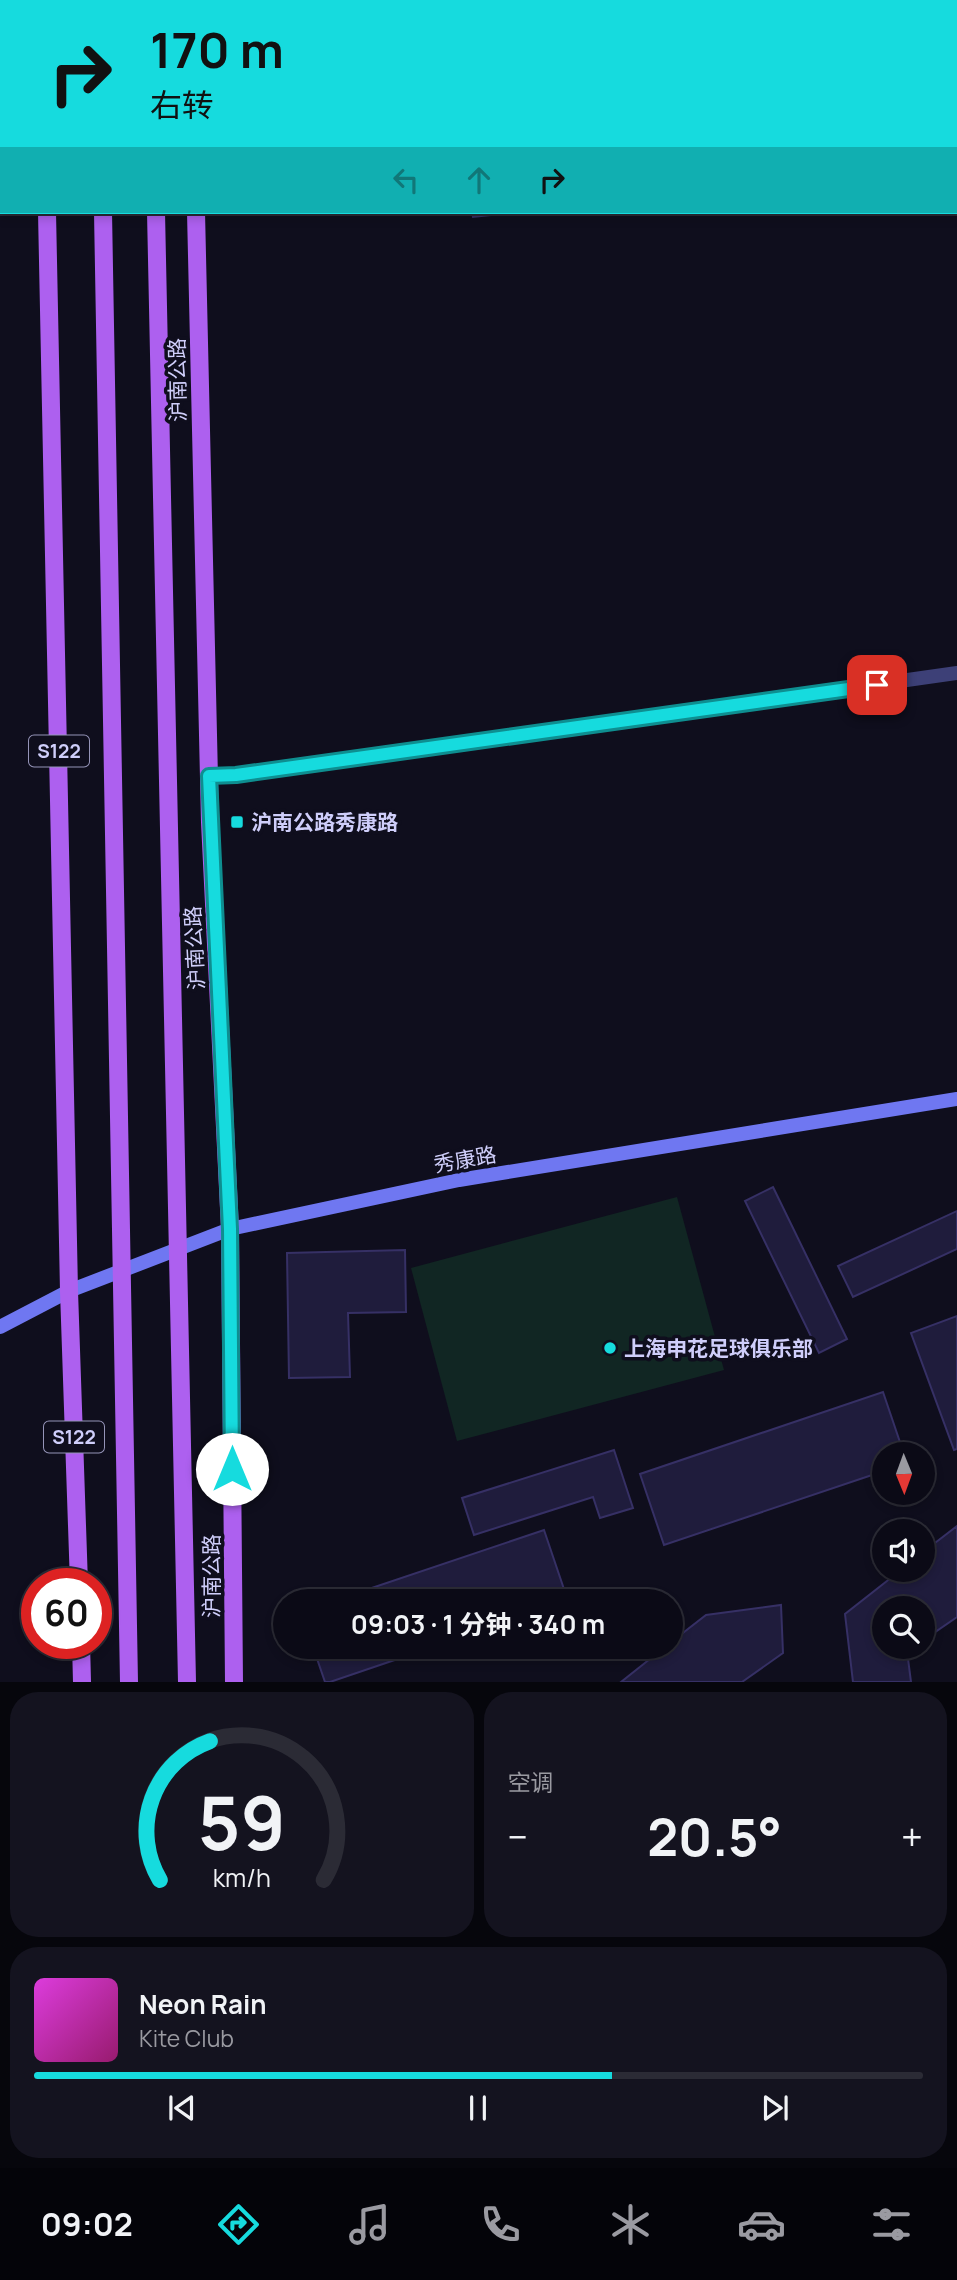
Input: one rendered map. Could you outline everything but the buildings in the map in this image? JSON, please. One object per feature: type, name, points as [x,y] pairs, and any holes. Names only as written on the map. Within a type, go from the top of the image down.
[{"type":"main road","name":"S122","points":[[47,214],[69,1291],[78,1568]]},
{"type":"main road","points":[[103,214],[129,1682]]},
{"type":"main road","points":[[156,214],[187,1682]]},
{"type":"main road","name":"沪南公路","points":[[196,214],[209,776],[230,1229],[234,1682]]},
{"type":"main road","points":[[81,1659],[82,1682]]},
{"type":"street","points":[[209,776],[236,775],[957,673]]},
{"type":"street","name":"秀康路","points":[[0,1326],[69,1291],[230,1229],[459,1180],[957,1099]]},
{"type":"green space","points":[[677,1197],[724,1370],[457,1441],[411,1268]]},
{"type":"place","name":"沪南公路秀康路","points":[[237,822]]},
{"type":"place","name":"上海申花足球俱乐部","points":[[610,1348]]},
{"type":"route","points":[[232,1469],[230,1229],[209,776],[236,775],[877,685]]}]
